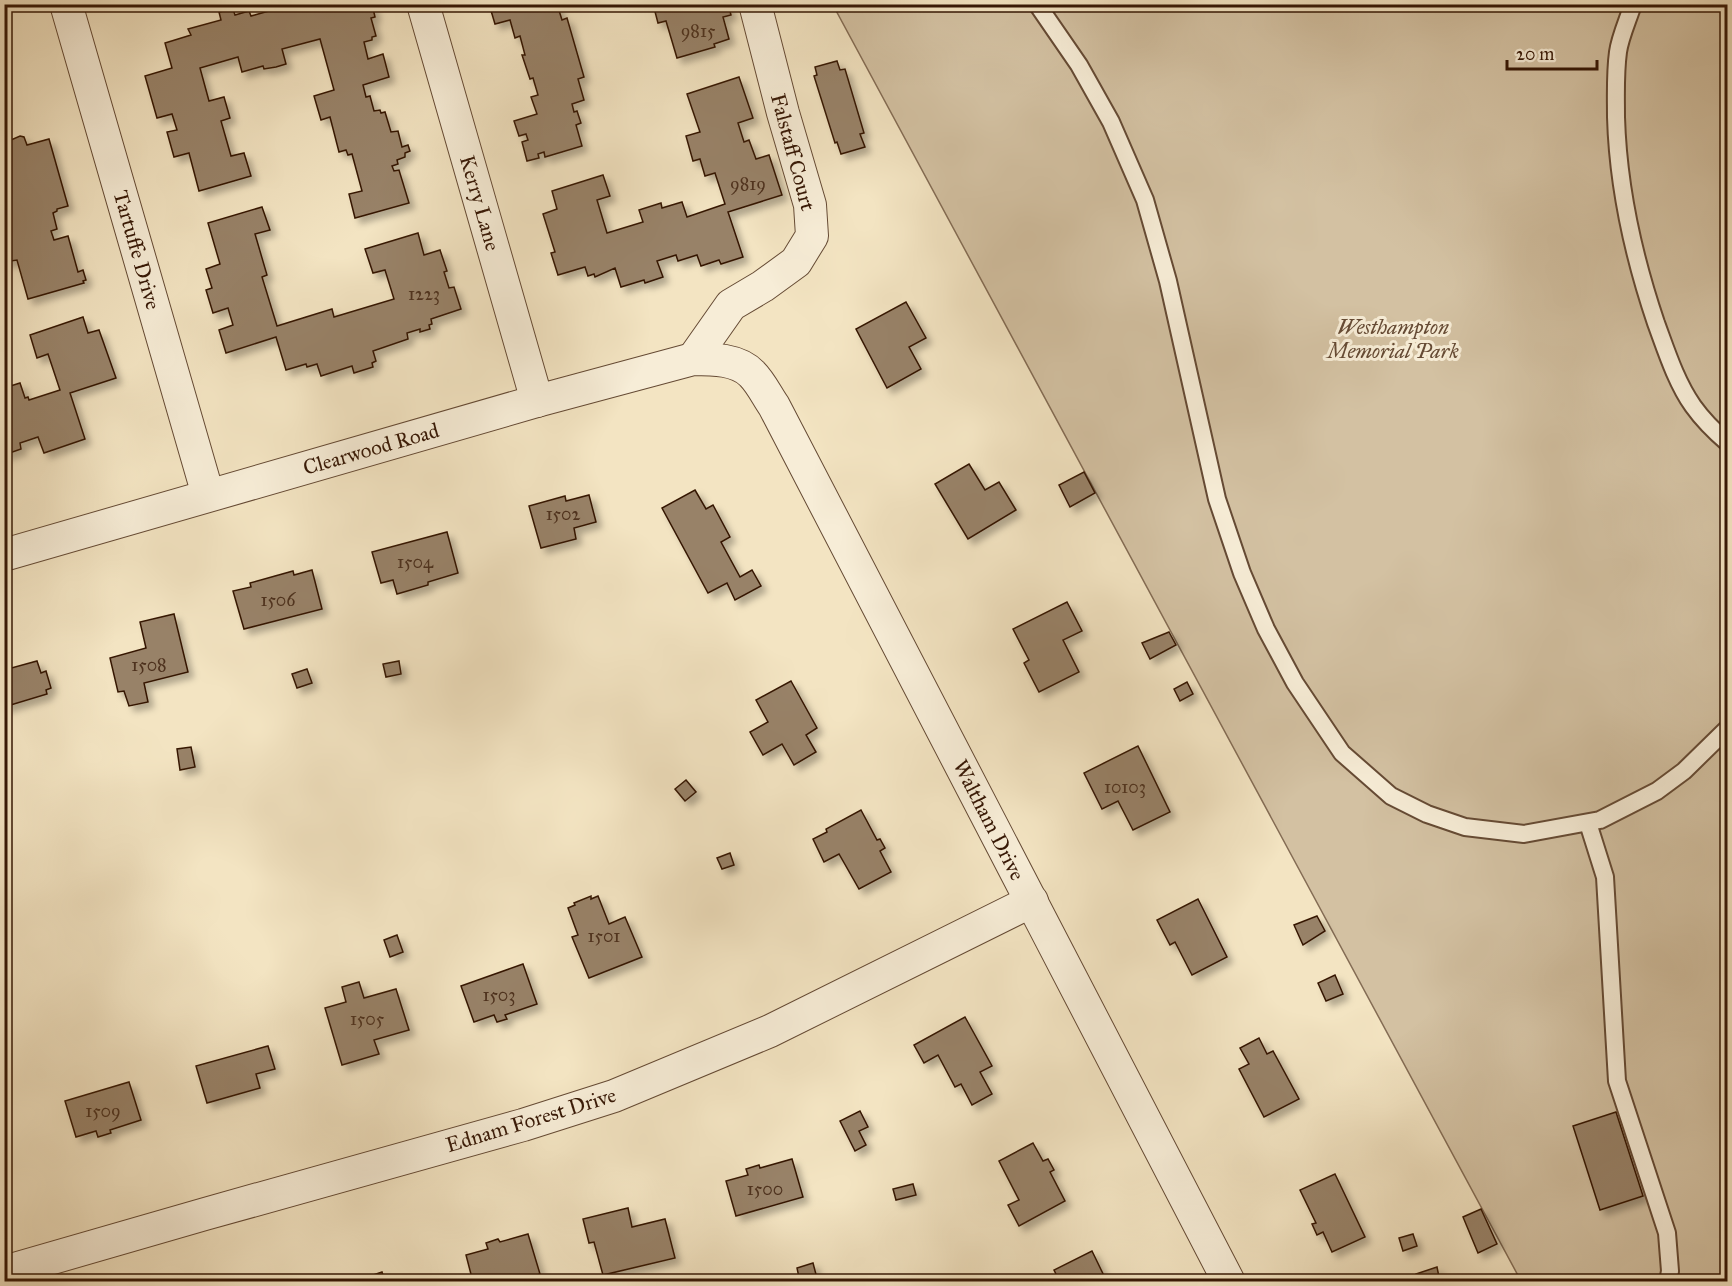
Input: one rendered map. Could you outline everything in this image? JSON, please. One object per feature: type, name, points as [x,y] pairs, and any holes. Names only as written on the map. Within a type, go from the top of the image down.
[{"type":"street","name":"Tartuffe Drive","points":[[66,4],[208,495]]},
{"type":"street","name":"Kerry Lane","points":[[423,4],[537,402]]},
{"type":"street","name":"Falstaff Court","points":[[693,359],[731,305],[763,286],[796,262],[812,236],[810,205],[755,4]]},
{"type":"street","name":"Clearwood Road","points":[[4,555],[208,495],[693,359],[715,358],[740,365]]},
{"type":"street","name":"Waltham Drive","points":[[740,365],[752,374],[774,406],[1229,1281]]},
{"type":"street","name":"Ednam Forest Drive","points":[[4,1272],[511,1128],[614,1096],[770,1031],[1032,901]]},
{"type":"lane","points":[[1037,4],[1079,64],[1111,122],[1145,200],[1168,281],[1217,499],[1242,573],[1266,628],[1301,692],[1342,753],[1391,796],[1427,814],[1465,826],[1524,834],[1600,820],[1657,791],[1684,771],[1728,728]]},
{"type":"lane","points":[[1633,4],[1618,51],[1616,92],[1617,142],[1622,194],[1629,232],[1664,347],[1683,388],[1693,406],[1728,443]]},
{"type":"lane","points":[[1588,823],[1605,878],[1617,1081],[1667,1233],[1670,1271],[1668,1281]]},
{"type":"green space","name":"Westhampton Memorial Park","points":[[833,5],[1727,5],[1727,1281],[1521,1281]]},
{"type":"building","points":[[267,4],[372,4],[375,17],[371,18],[376,36],[364,42],[368,59],[383,54],[389,77],[363,85],[366,97],[370,96],[374,111],[385,112],[391,132],[398,131],[402,147],[408,145],[410,151],[405,153],[405,157],[397,160],[398,164],[392,166],[394,171],[399,170],[409,203],[355,218],[349,194],[362,191],[352,154],[348,155],[346,150],[339,152],[330,117],[321,120],[314,96],[334,90],[320,39],[282,49],[286,64],[276,67],[264,69],[263,66],[242,72],[238,57],[200,68],[209,101],[224,97],[230,118],[221,121],[231,156],[244,153],[251,176],[199,191],[189,153],[174,157],[167,132],[177,130],[172,114],[157,118],[145,76],[172,68],[165,43],[191,35],[188,29],[221,20],[219,12],[233,9],[235,15],[249,11],[251,16],[269,11]]},
{"type":"building","points":[[489,4],[557,4],[562,20],[567,18],[584,77],[578,79],[584,100],[572,104],[581,123],[576,125],[582,146],[545,157],[544,152],[538,154],[539,158],[527,161],[522,142],[528,140],[526,134],[519,136],[514,121],[537,114],[531,97],[538,95],[522,55],[525,55],[520,36],[515,38],[510,20],[495,24]]},
{"type":"building","points":[[653,4],[728,4],[731,15],[723,17],[729,39],[714,44],[715,47],[677,58],[666,21],[658,23]]},
{"type":"building","points":[[837,61],[840,70],[845,69],[864,133],[860,134],[865,147],[841,154],[837,142],[835,143],[814,76],[817,75],[815,67]]},
{"type":"building","points":[[739,77],[753,118],[738,123],[744,142],[749,140],[756,159],[769,155],[782,195],[728,212],[743,257],[721,264],[719,260],[701,266],[697,255],[678,261],[676,255],[657,261],[663,277],[621,287],[615,268],[595,277],[594,274],[588,276],[585,267],[558,275],[551,253],[555,252],[543,214],[557,209],[552,191],[603,175],[610,196],[597,200],[607,233],[643,222],[639,210],[661,203],[662,208],[682,202],[687,217],[725,204],[715,173],[705,176],[700,159],[693,161],[686,136],[700,132],[687,94]]},
{"type":"building","points":[[20,136],[24,137],[27,145],[49,139],[68,206],[57,209],[53,213],[57,229],[51,231],[54,240],[68,236],[78,272],[83,270],[86,280],[83,281],[84,283],[28,299],[17,260],[4,262],[4,217],[9,215],[4,199],[4,143]]},
{"type":"building","points":[[262,207],[270,230],[255,234],[267,275],[262,277],[277,326],[332,309],[334,317],[394,299],[385,270],[373,273],[365,249],[418,233],[424,255],[440,250],[447,271],[444,272],[449,288],[454,287],[461,309],[431,319],[430,329],[407,333],[408,339],[373,351],[376,361],[372,363],[373,367],[354,373],[352,366],[321,376],[317,364],[307,367],[306,364],[286,370],[276,337],[226,353],[219,330],[233,325],[228,308],[213,313],[206,290],[212,288],[206,269],[220,264],[208,223]]},
{"type":"building","points":[[906,302],[926,338],[909,347],[921,369],[887,388],[856,329]]},
{"type":"building","points":[[83,317],[88,333],[99,330],[116,378],[70,393],[85,439],[44,453],[38,437],[20,443],[21,449],[4,455],[4,388],[20,383],[25,398],[28,397],[29,400],[60,390],[48,354],[37,358],[30,335]]},
{"type":"building","points":[[969,464],[985,490],[999,482],[1016,510],[968,539],[935,484]]},
{"type":"building","points":[[1084,472],[1095,493],[1070,507],[1059,485]]},
{"type":"building","points":[[695,490],[706,509],[713,505],[730,537],[721,542],[740,577],[752,570],[761,586],[735,600],[727,583],[708,593],[662,508]]},
{"type":"building","points":[[589,495],[596,522],[574,528],[576,539],[541,548],[529,506],[565,496],[566,501]]},
{"type":"building","points":[[447,532],[458,573],[397,594],[393,580],[381,583],[372,552]]},
{"type":"building","points":[[312,570],[322,609],[244,629],[233,591],[251,587],[250,583],[293,571],[294,575]]},
{"type":"building","points":[[1067,602],[1082,631],[1063,640],[1079,672],[1039,692],[1024,663],[1029,660],[1013,629]]},
{"type":"building","points":[[174,614],[188,672],[144,683],[148,702],[129,706],[124,691],[118,692],[110,658],[146,648],[140,622]]},
{"type":"building","points":[[1169,632],[1176,645],[1150,659],[1142,643]]},
{"type":"building","points":[[37,661],[41,673],[46,671],[51,688],[46,690],[47,694],[4,707],[4,670]]},
{"type":"building","points":[[399,661],[401,674],[386,677],[383,664]]},
{"type":"building","points":[[307,669],[312,683],[297,688],[292,674]]},
{"type":"building","points":[[791,681],[817,728],[806,735],[816,752],[794,765],[782,744],[763,755],[750,732],[768,722],[756,700]]},
{"type":"building","points":[[1187,682],[1193,694],[1180,701],[1174,689]]},
{"type":"building","points":[[1138,746],[1170,812],[1133,830],[1118,801],[1102,809],[1084,773]]},
{"type":"building","points":[[191,747],[195,767],[180,770],[177,749]]},
{"type":"building","points":[[686,780],[696,792],[685,801],[675,789]]},
{"type":"building","points":[[861,810],[877,840],[880,839],[885,848],[880,851],[891,872],[859,889],[839,854],[824,862],[813,839],[827,832],[826,829]]},
{"type":"building","points":[[730,853],[734,865],[722,869],[717,858]]},
{"type":"building","points":[[591,896],[591,899],[598,896],[609,924],[625,917],[642,957],[589,978],[572,937],[578,935],[568,908]]},
{"type":"building","points":[[1198,899],[1227,957],[1192,975],[1175,942],[1170,945],[1157,920]]},
{"type":"building","points":[[1317,916],[1325,931],[1303,945],[1294,925]]},
{"type":"building","points":[[397,935],[403,952],[390,957],[384,940]]},
{"type":"building","points":[[523,964],[537,1004],[505,1015],[507,1019],[497,1022],[494,1015],[474,1022],[461,986]]},
{"type":"building","points":[[1335,975],[1343,994],[1326,1001],[1318,983]]},
{"type":"building","points":[[359,982],[364,998],[396,989],[409,1030],[374,1040],[379,1054],[342,1065],[325,1008],[346,1002],[342,987]]},
{"type":"building","points":[[965,1017],[992,1066],[980,1072],[992,1094],[972,1105],[961,1084],[955,1087],[938,1055],[924,1063],[914,1045]]},
{"type":"building","points":[[1259,1038],[1267,1054],[1273,1051],[1299,1099],[1264,1117],[1239,1069],[1249,1064],[1240,1048]]},
{"type":"building","points":[[268,1046],[275,1069],[256,1074],[260,1088],[207,1103],[196,1066]]},
{"type":"building","points":[[129,1082],[141,1120],[110,1130],[111,1133],[98,1137],[96,1131],[76,1137],[65,1101]]},
{"type":"building","points":[[860,1111],[868,1127],[859,1131],[866,1145],[855,1151],[840,1121]]},
{"type":"building","points":[[1616,1112],[1643,1196],[1600,1210],[1573,1126]]},
{"type":"building","points":[[1033,1143],[1043,1161],[1048,1159],[1054,1170],[1050,1172],[1065,1201],[1019,1226],[1008,1205],[1019,1200],[999,1161]]},
{"type":"building","points":[[792,1159],[803,1197],[736,1216],[726,1181],[748,1175],[746,1169],[759,1165],[760,1168]]},
{"type":"building","points":[[1335,1174],[1365,1237],[1332,1252],[1323,1232],[1317,1235],[1312,1224],[1316,1223],[1300,1190]]},
{"type":"building","points":[[913,1184],[916,1195],[896,1200],[893,1189]]},
{"type":"building","points":[[628,1208],[632,1227],[665,1219],[675,1258],[603,1275],[594,1242],[589,1243],[583,1219]]},
{"type":"building","points":[[1481,1209],[1497,1244],[1478,1253],[1463,1217]]},
{"type":"building","points":[[528,1234],[540,1274],[514,1282],[473,1282],[466,1255],[488,1249],[486,1243],[498,1239],[500,1242]]},
{"type":"building","points":[[1413,1234],[1417,1246],[1403,1251],[1399,1238]]},
{"type":"building","points":[[1092,1251],[1107,1282],[1060,1282],[1054,1270]]},
{"type":"building","points":[[813,1263],[818,1282],[800,1282],[797,1268]]},
{"type":"building","points":[[1437,1267],[1440,1282],[1418,1282],[1416,1274]]},
{"type":"building","points":[[382,1272],[385,1282],[353,1282]]}]
